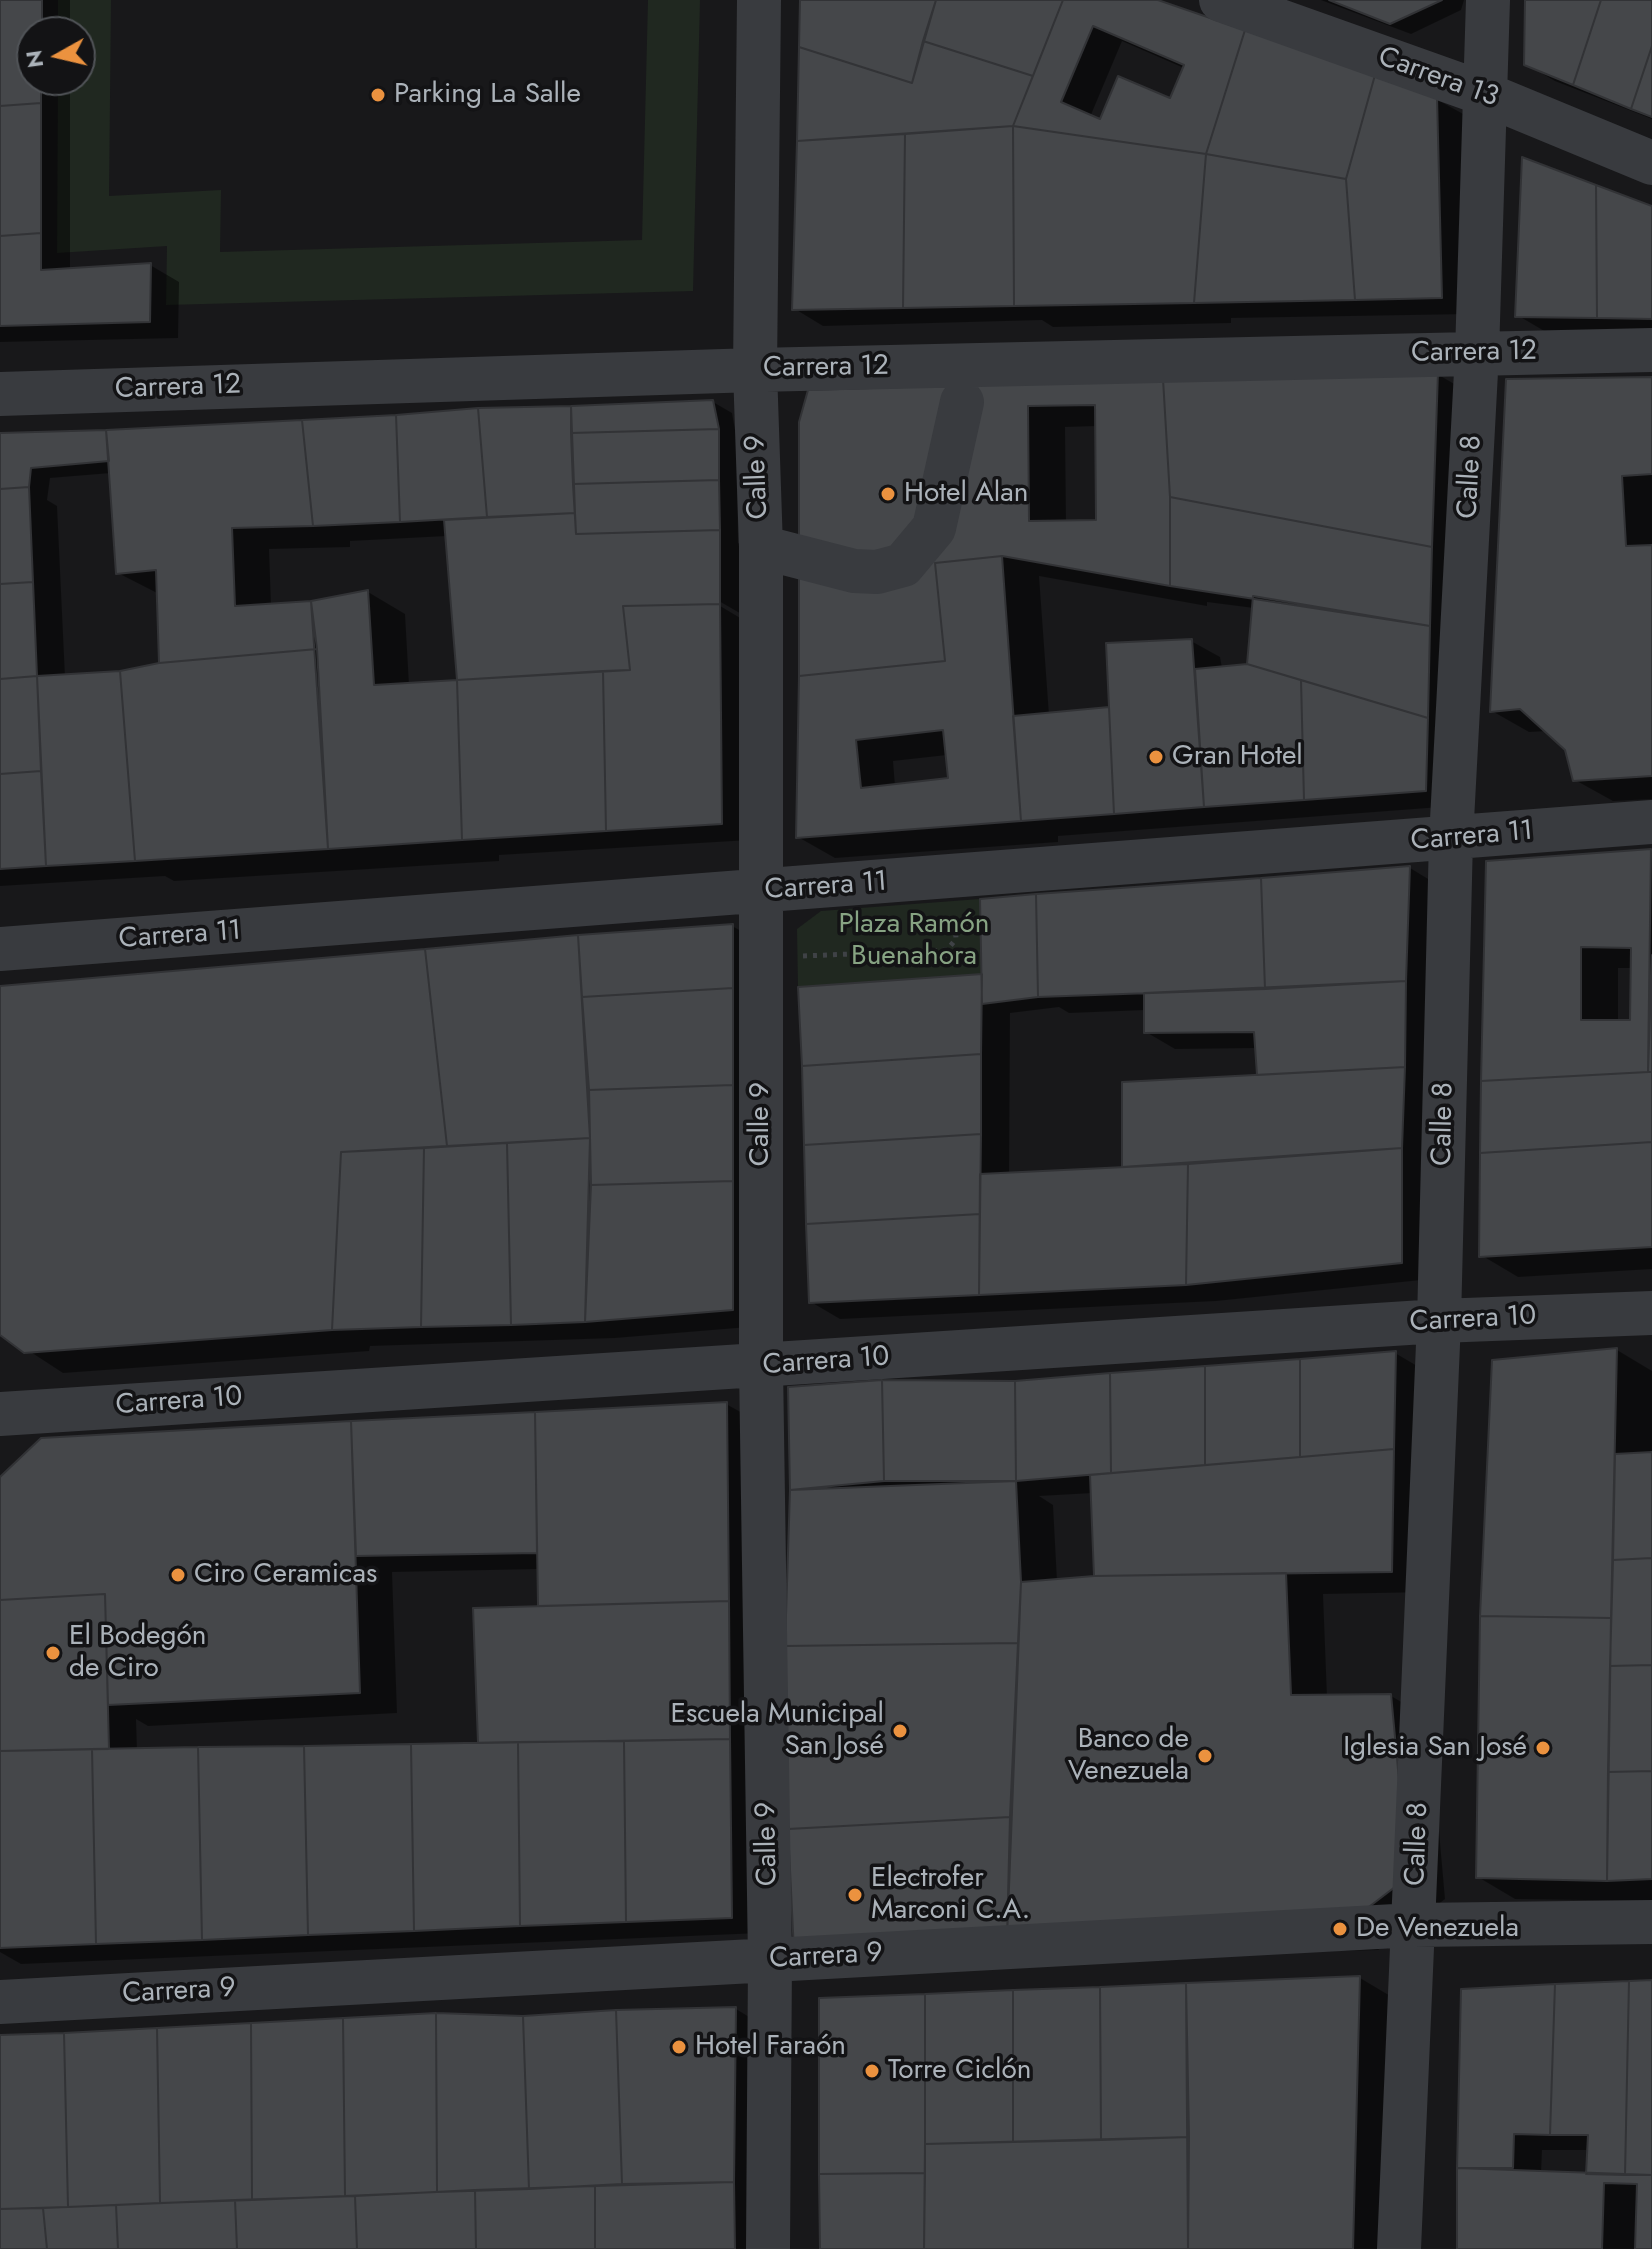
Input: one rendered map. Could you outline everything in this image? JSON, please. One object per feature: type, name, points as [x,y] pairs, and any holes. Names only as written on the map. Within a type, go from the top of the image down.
[{"type":"street","name":"Calle 9","points":[[759,0],[755,370],[761,547],[761,1366],[770,1960],[768,2249]]},
{"type":"street","name":"Carrera 13","points":[[1221,0],[1485,94],[1652,163]]},
{"type":"street","name":"Calle 8","points":[[1399,2249],[1439,1321],[1451,839],[1477,353],[1488,0]]},
{"type":"street","name":"Carrera 12","points":[[0,394],[755,370],[1652,350]]},
{"type":"street","points":[[761,547],[854,571],[877,572],[903,565],[934,528],[962,402]]},
{"type":"street","name":"Carrera 11","points":[[0,949],[1652,822]]},
{"type":"street","name":"Carrera 10","points":[[0,1414],[1439,1321],[1652,1313]]},
{"type":"street","name":"Carrera 9","points":[[0,2002],[1414,1925],[1652,1922]]},
{"type":"path","points":[[798,956],[947,950],[956,939],[955,913]]},
{"type":"green space","points":[[58,0],[111,0],[109,196],[221,190],[220,252],[642,240],[648,0],[700,0],[693,291],[166,305],[167,246],[57,253],[58,96],[96,96],[96,16],[58,16]]},
{"type":"green space","name":"Plaza Ramón Buenahora","points":[[980,899],[982,974],[798,987],[797,929],[821,911]]},
{"type":"building","points":[[0,0],[42,0],[42,16],[16,16],[16,96],[41,96],[41,103],[0,106]]},
{"type":"building","points":[[800,0],[936,0],[912,83],[799,47]]},
{"type":"building","points":[[936,0],[1063,0],[1033,76],[923,41]]},
{"type":"building","points":[[1063,0],[1158,0],[1245,30],[1206,154],[1013,126]],"holes":[[[1093,26],[1184,65],[1170,98],[1118,76],[1100,119],[1061,102]]]},
{"type":"building","points":[[1329,0],[1442,0],[1390,24]]},
{"type":"building","points":[[1525,0],[1601,0],[1573,85],[1524,65]]},
{"type":"building","points":[[1601,0],[1652,0],[1652,46],[1631,109],[1573,85]]},
{"type":"building","points":[[1245,30],[1375,75],[1346,179],[1206,154]]},
{"type":"building","points":[[923,41],[1033,76],[1013,126],[797,141],[799,47],[912,83]]},
{"type":"building","points":[[1652,46],[1652,117],[1631,109]]},
{"type":"building","points":[[1375,75],[1437,97],[1442,298],[1355,300],[1346,179]]},
{"type":"building","points":[[41,103],[41,233],[0,236],[0,106]]},
{"type":"building","points":[[1013,126],[1014,306],[903,308],[905,134]]},
{"type":"building","points":[[1013,126],[1206,154],[1194,303],[1014,306]]},
{"type":"building","points":[[905,134],[903,308],[792,310],[797,141]]},
{"type":"building","points":[[1206,154],[1346,179],[1355,300],[1194,303]]},
{"type":"building","points":[[1522,157],[1596,185],[1597,318],[1515,317]]},
{"type":"building","points":[[1596,185],[1652,206],[1652,319],[1597,318]]},
{"type":"building","points":[[41,233],[41,270],[151,263],[150,322],[0,326],[0,236]]},
{"type":"building","points":[[1438,372],[1432,547],[1170,497],[1163,379]]},
{"type":"building","points":[[1652,377],[1652,474],[1622,476],[1626,546],[1652,545],[1652,776],[1573,781],[1565,750],[1520,709],[1490,712],[1506,379]]},
{"type":"building","points":[[1163,379],[1170,497],[1170,586],[1002,556],[935,563],[945,661],[799,676],[799,422],[808,390]],"holes":[[[1095,405],[1096,520],[1029,521],[1028,406]]]},
{"type":"building","points":[[713,400],[719,429],[571,433],[571,406]]},
{"type":"building","points":[[571,406],[575,513],[487,517],[478,408]]},
{"type":"building","points":[[478,408],[487,517],[400,522],[396,415]]},
{"type":"building","points":[[396,415],[400,522],[313,526],[302,420]]},
{"type":"building","points":[[302,420],[313,526],[232,528],[235,606],[311,601],[317,649],[159,663],[156,570],[116,574],[106,430]]},
{"type":"building","points":[[719,429],[719,480],[573,484],[571,433]]},
{"type":"building","points":[[106,430],[109,461],[31,468],[29,487],[0,489],[0,433]]},
{"type":"building","points":[[719,480],[720,530],[576,534],[573,484]]},
{"type":"building","points":[[29,487],[33,582],[0,584],[0,489]]},
{"type":"building","points":[[1170,497],[1432,547],[1430,626],[1170,586]]},
{"type":"building","points":[[575,513],[576,534],[720,530],[720,604],[623,606],[630,670],[457,680],[444,520]]},
{"type":"building","points":[[1002,556],[1021,821],[796,838],[799,676],[945,661],[935,563]],"holes":[[[943,730],[948,778],[861,788],[856,740]]]},
{"type":"building","points":[[33,582],[37,676],[0,679],[0,584]]},
{"type":"building","points":[[368,590],[374,685],[457,680],[462,840],[328,849],[311,601]]},
{"type":"building","points":[[1253,596],[1430,626],[1428,718],[1247,664]]},
{"type":"building","points":[[720,604],[722,824],[606,831],[603,671],[630,670],[623,606]]},
{"type":"building","name":"Gran Hotel","points":[[1192,639],[1204,807],[1114,814],[1106,643]]},
{"type":"building","points":[[317,649],[328,849],[135,861],[120,671],[159,663]]},
{"type":"building","points":[[1247,664],[1301,680],[1304,800],[1204,807],[1195,669]]},
{"type":"building","points":[[120,671],[135,861],[46,866],[37,676]]},
{"type":"building","points":[[603,671],[606,831],[462,840],[457,680]]},
{"type":"building","points":[[37,676],[41,771],[0,774],[0,679]]},
{"type":"building","points":[[1301,680],[1428,718],[1426,791],[1304,800]]},
{"type":"building","points":[[1109,707],[1114,814],[1021,821],[1013,716]]},
{"type":"building","points":[[41,771],[46,866],[0,869],[0,774]]},
{"type":"building","points":[[1651,849],[1648,1072],[1481,1081],[1486,861]],"holes":[[[1581,947],[1631,948],[1630,1020],[1581,1020]]]},
{"type":"building","points":[[1410,866],[1406,981],[1265,989],[1261,878]]},
{"type":"building","points":[[1261,878],[1265,989],[1038,997],[1036,894]]},
{"type":"building","points":[[1036,894],[1038,997],[982,1004],[980,899]]},
{"type":"building","points":[[733,924],[733,988],[582,997],[578,935]]},
{"type":"building","points":[[578,935],[590,1138],[447,1146],[425,949]]},
{"type":"building","points":[[425,949],[447,1146],[341,1152],[332,1330],[24,1353],[0,1335],[0,986]]},
{"type":"building","points":[[1652,955],[1652,1072],[1648,1072]]},
{"type":"building","points":[[982,974],[981,1054],[802,1066],[798,987]]},
{"type":"building","points":[[1406,981],[1405,1067],[1257,1075],[1254,1032],[1144,1033],[1144,993]]},
{"type":"building","points":[[733,988],[733,1085],[589,1090],[582,997]]},
{"type":"building","points":[[981,1054],[981,1134],[804,1145],[802,1066]]},
{"type":"building","points":[[1405,1067],[1402,1148],[1122,1167],[1122,1082]]},
{"type":"building","points":[[1652,1072],[1652,1142],[1480,1153],[1481,1081]]},
{"type":"building","points":[[733,1085],[733,1181],[591,1185],[589,1090]]},
{"type":"building","points":[[981,1134],[980,1214],[806,1224],[804,1145]]},
{"type":"building","points":[[590,1138],[585,1322],[511,1325],[507,1143]]},
{"type":"building","points":[[1652,1142],[1652,1247],[1479,1257],[1480,1153]]},
{"type":"building","points":[[507,1143],[511,1325],[421,1327],[424,1148]]},
{"type":"building","points":[[424,1148],[421,1327],[332,1330],[341,1152]]},
{"type":"building","points":[[1402,1148],[1402,1263],[1186,1285],[1188,1164]]},
{"type":"building","points":[[1188,1164],[1186,1285],[979,1295],[980,1174]]},
{"type":"building","points":[[733,1181],[733,1310],[585,1322],[591,1185]]},
{"type":"building","points":[[980,1214],[979,1295],[809,1303],[806,1224]]},
{"type":"building","points":[[1617,1348],[1611,1618],[1480,1616],[1492,1360]]},
{"type":"building","points":[[1396,1351],[1394,1449],[1300,1457],[1300,1359]]},
{"type":"building","points":[[1300,1359],[1300,1457],[1205,1465],[1205,1366]]},
{"type":"building","points":[[1205,1366],[1205,1465],[1111,1473],[1110,1373]]},
{"type":"building","points":[[1110,1373],[1111,1473],[1016,1481],[1015,1381]]},
{"type":"building","points":[[882,1380],[1015,1381],[1016,1481],[884,1481]]},
{"type":"building","points":[[882,1380],[884,1481],[790,1490],[788,1387]]},
{"type":"building","points":[[727,1402],[729,1601],[538,1606],[535,1412]]},
{"type":"building","points":[[535,1412],[537,1553],[356,1556],[351,1421]]},
{"type":"building","name":"Ciro Ceramicas","points":[[351,1421],[360,1693],[108,1705],[105,1594],[0,1600],[0,1477],[41,1438]]},
{"type":"building","points":[[1394,1449],[1392,1572],[1094,1576],[1090,1475]]},
{"type":"building","points":[[1652,1452],[1652,1558],[1613,1560],[1615,1454]]},
{"type":"building","points":[[1016,1481],[1021,1582],[1018,1643],[785,1646],[790,1490]]},
{"type":"building","points":[[1652,1558],[1652,1665],[1610,1666],[1613,1560]]},
{"type":"building","name":"Banco de Venezuela","points":[[1286,1573],[1291,1695],[1391,1694],[1408,1877],[1340,1929],[1007,1938],[1021,1582],[1094,1576]]},
{"type":"building","name":"El Bodegón de Ciro","points":[[105,1594],[109,1749],[0,1751],[0,1600]]},
{"type":"building","points":[[729,1601],[730,1739],[478,1743],[473,1608]]},
{"type":"building","name":"Iglesia San José","points":[[1480,1616],[1611,1618],[1607,1881],[1476,1878]]},
{"type":"building","name":"Escuela Municipal San José","points":[[1018,1643],[1010,1817],[788,1829],[785,1646]]},
{"type":"building","points":[[1652,1665],[1652,1771],[1608,1772],[1610,1666]]},
{"type":"building","points":[[730,1739],[732,1918],[626,1922],[624,1741]]},
{"type":"building","points":[[624,1741],[626,1922],[520,1926],[518,1742]]},
{"type":"building","points":[[518,1742],[520,1926],[414,1931],[411,1744]]},
{"type":"building","points":[[411,1744],[414,1931],[308,1935],[304,1746]]},
{"type":"building","points":[[304,1746],[308,1935],[202,1940],[198,1747]]},
{"type":"building","points":[[198,1747],[202,1940],[96,1944],[92,1749]]},
{"type":"building","points":[[92,1749],[96,1944],[0,1948],[0,1751]]},
{"type":"building","points":[[1652,1771],[1652,1879],[1607,1881],[1608,1772]]},
{"type":"building","points":[[1010,1817],[1007,1938],[794,1952],[788,1829]]},
{"type":"building","points":[[1360,1976],[1353,2249],[1188,2249],[1186,1983]]},
{"type":"building","points":[[1652,1980],[1652,2175],[1625,2175],[1629,1981]]},
{"type":"building","points":[[1629,1981],[1625,2175],[1586,2174],[1588,2135],[1550,2135],[1555,1984]]},
{"type":"building","points":[[1186,1983],[1189,2137],[1101,2140],[1100,1987]]},
{"type":"building","points":[[1555,1984],[1550,2135],[1514,2134],[1513,2168],[1457,2168],[1461,1989]]},
{"type":"building","points":[[1100,1987],[1101,2140],[1013,2142],[1013,1990]]},
{"type":"building","points":[[1013,1990],[1013,2142],[925,2144],[925,1994]]},
{"type":"building","name":"Torre Ciclón","points":[[925,1994],[925,2173],[819,2174],[819,1998]]},
{"type":"building","points":[[736,2007],[734,2182],[622,2184],[616,2010]]},
{"type":"building","points":[[616,2010],[622,2184],[529,2189],[523,2016]]},
{"type":"building","points":[[436,2013],[437,2192],[345,2196],[343,2018]]},
{"type":"building","points":[[436,2013],[523,2016],[529,2189],[437,2192]]},
{"type":"building","points":[[343,2018],[345,2196],[252,2200],[251,2023]]},
{"type":"building","points":[[251,2023],[252,2200],[160,2203],[157,2028]]},
{"type":"building","points":[[157,2028],[160,2203],[68,2207],[64,2033]]},
{"type":"building","points":[[64,2033],[68,2207],[0,2209],[0,2035]]},
{"type":"building","points":[[1189,2137],[1188,2249],[924,2249],[925,2144]]},
{"type":"building","points":[[1457,2168],[1652,2175],[1652,2249],[1635,2249],[1637,2184],[1604,2183],[1602,2249],[1457,2249]]},
{"type":"building","points":[[925,2173],[924,2249],[820,2249],[819,2174]]},
{"type":"building","points":[[734,2182],[735,2249],[595,2249],[595,2186]]},
{"type":"building","points":[[595,2186],[595,2249],[476,2249],[475,2190]]},
{"type":"building","points":[[475,2190],[476,2249],[357,2249],[355,2196]]},
{"type":"building","points":[[355,2196],[357,2249],[237,2249],[235,2200]]},
{"type":"building","points":[[235,2200],[237,2249],[118,2249],[116,2205]]},
{"type":"building","points":[[116,2205],[118,2249],[47,2249],[43,2208]]},
{"type":"building","points":[[43,2208],[47,2249],[0,2249],[0,2209]]},
{"type":"place","name":"Parking La Salle","points":[[378,95]]},
{"type":"place","name":"Hotel Alan","points":[[888,494]]},
{"type":"place","name":"Gran Hotel","points":[[1156,757]]},
{"type":"place","name":"Ciro Ceramicas","points":[[178,1575]]},
{"type":"place","name":"El Bodegón de Ciro","points":[[53,1653]]},
{"type":"place","name":"Escuela Municipal San José","points":[[900,1731]]},
{"type":"place","name":"Iglesia San José","points":[[1543,1748]]},
{"type":"place","name":"Banco de Venezuela","points":[[1205,1756]]},
{"type":"place","name":"Electrofer Marconi C.A.","points":[[855,1895]]},
{"type":"place","name":"De Venezuela","points":[[1340,1929]]},
{"type":"place","name":"Hotel Faraón","points":[[679,2047]]},
{"type":"place","name":"Torre Ciclón","points":[[872,2071]]}]
